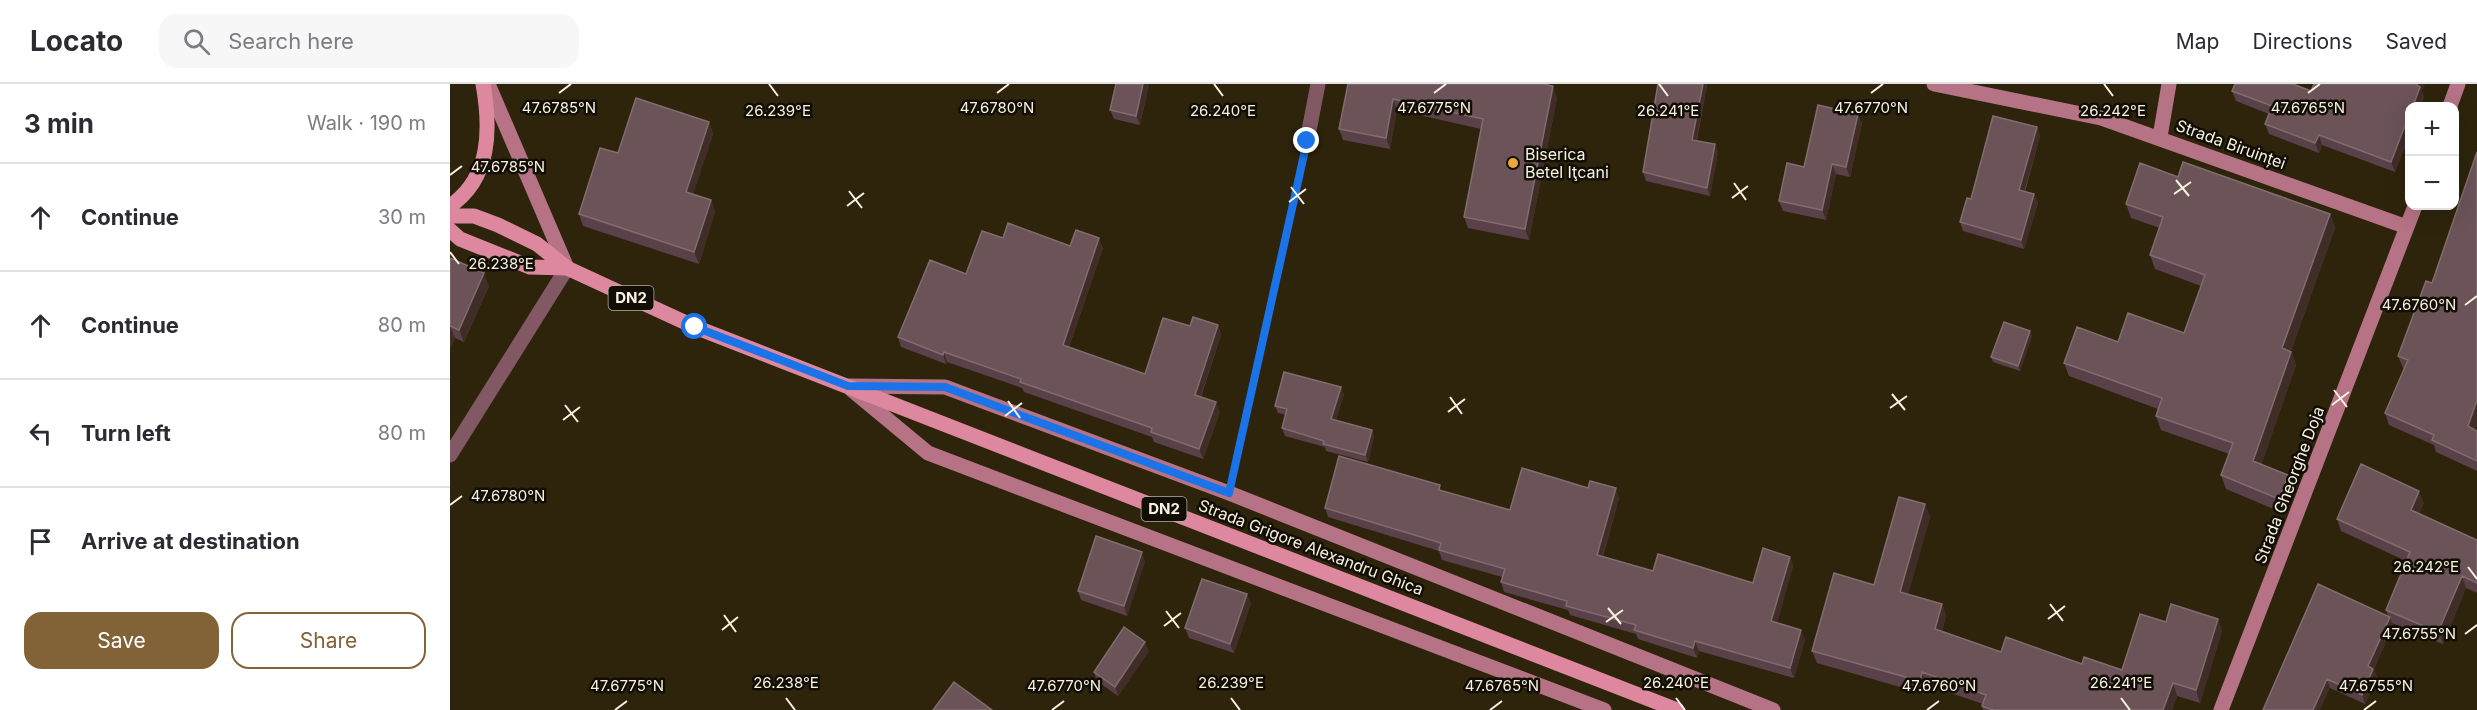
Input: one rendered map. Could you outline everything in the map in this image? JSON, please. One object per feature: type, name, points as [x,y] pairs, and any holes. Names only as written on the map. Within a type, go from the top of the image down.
[{"type":"main road","points":[[450,206],[471,189],[483,161],[487,107],[483,84]]},
{"type":"main road","points":[[488,84],[567,268]]},
{"type":"main road","name":"Strada Biruinței","points":[[1934,84],[2101,117],[2407,227]]},
{"type":"main road","points":[[2160,137],[2169,84]]},
{"type":"main road","points":[[2451,102],[2458,84]]},
{"type":"main road","name":"Strada Gheorghe Doja","points":[[2221,710],[2413,210]]},
{"type":"main road","name":"Strada Grigore Alexandru Ghica","points":[[450,216],[474,216],[498,225],[537,244],[567,268],[695,327],[1677,710]]},
{"type":"main road","name":"Strada Grigore Alexandru Ghica","points":[[450,230],[460,239],[530,267],[567,268]]},
{"type":"main road","points":[[848,386],[945,387],[1229,493],[1773,710]]},
{"type":"main road","points":[[848,386],[928,453],[1604,710]]},
{"type":"street","points":[[1307,141],[1318,84]]},
{"type":"street","points":[[450,455],[567,268]]},
{"type":"path","points":[[1229,493],[1307,141]]},
{"type":"building","points":[[1116,84],[1143,84],[1136,116],[1110,110]]},
{"type":"building","points":[[1348,84],[1543,84],[1553,86],[1525,229],[1464,217],[1483,119],[1393,99],[1386,138],[1339,129]]},
{"type":"building","points":[[1658,84],[1703,84],[1692,140],[1715,144],[1707,188],[1643,172]]},
{"type":"building","points":[[2235,84],[2293,84],[2311,91],[2314,84],[2417,84],[2420,87],[2414,102],[2405,102],[2405,125],[2391,162],[2319,135],[2315,143],[2265,124],[2272,106],[2232,91]]},
{"type":"building","points":[[636,98],[709,122],[686,192],[711,200],[694,252],[579,214],[600,148],[618,153]]},
{"type":"building","points":[[1818,105],[1858,114],[1846,167],[1832,164],[1822,210],[1779,201],[1787,163],[1804,167]]},
{"type":"building","points":[[1993,116],[2037,127],[2019,190],[2034,194],[2021,240],[1960,222],[1967,198],[1971,199]]},
{"type":"building","points":[[2477,152],[2477,400],[2468,426],[2477,431],[2477,461],[2432,440],[2434,435],[2385,413],[2408,360],[2398,356],[2426,281],[2432,283],[2457,210],[2459,210]]},
{"type":"building","points":[[2183,162],[2330,214],[2282,348],[2291,352],[2253,461],[2288,475],[2279,499],[2221,475],[2233,443],[2156,416],[2162,398],[2064,363],[2077,327],[2118,342],[2128,313],[2184,333],[2205,275],[2150,255],[2163,217],[2126,204],[2140,163],[2178,177]]},
{"type":"building","points":[[1008,223],[1070,246],[1076,230],[1099,238],[1063,345],[1145,374],[1163,318],[1190,326],[1193,317],[1218,325],[1195,395],[1216,402],[1199,449],[1151,432],[1152,428],[1020,382],[1021,379],[944,352],[943,355],[898,337],[930,260],[966,274],[982,231],[1003,238]]},
{"type":"building","points":[[450,258],[484,273],[459,330],[450,326]]},
{"type":"building","points":[[2004,322],[2030,331],[2018,366],[1991,357]]},
{"type":"building","points":[[1284,372],[1341,387],[1331,419],[1372,430],[1365,455],[1323,444],[1324,441],[1282,428],[1287,409],[1275,406]]},
{"type":"building","points":[[1339,456],[1440,485],[1439,490],[1510,510],[1522,468],[1588,488],[1590,481],[1616,488],[1597,555],[1653,571],[1658,554],[1753,583],[1763,548],[1790,557],[1771,621],[1801,630],[1790,668],[1695,641],[1693,648],[1634,630],[1636,625],[1566,606],[1567,601],[1501,582],[1505,569],[1439,550],[1441,543],[1325,508]]},
{"type":"building","points":[[2361,464],[2419,491],[2411,510],[2477,540],[2477,583],[2462,576],[2438,632],[2386,610],[2410,552],[2337,519]]},
{"type":"building","points":[[1899,497],[1925,504],[1900,592],[1942,604],[1935,629],[2001,652],[2006,637],[2082,664],[2084,657],[2122,670],[2140,614],[2166,622],[2171,604],[2218,619],[2196,690],[2173,683],[2163,710],[1993,710],[1982,706],[1986,695],[1922,672],[1920,681],[1812,651],[1834,573],[1874,585]]},
{"type":"building","points":[[1096,536],[1142,552],[1124,606],[1078,591]]},
{"type":"building","points":[[1202,579],[1247,594],[1230,644],[1185,628]]},
{"type":"building","points":[[2318,584],[2390,617],[2368,666],[2373,669],[2362,695],[2327,679],[2313,710],[2263,710]]},
{"type":"building","points":[[1124,627],[1145,642],[1115,687],[1094,672]]},
{"type":"building","points":[[954,682],[992,710],[933,710]]},
{"type":"place","name":"Biserica Betel Iţcani","points":[[1513,163]]},
{"type":"route","points":[[695,327],[848,386],[945,387],[1229,493],[1307,141]]}]
